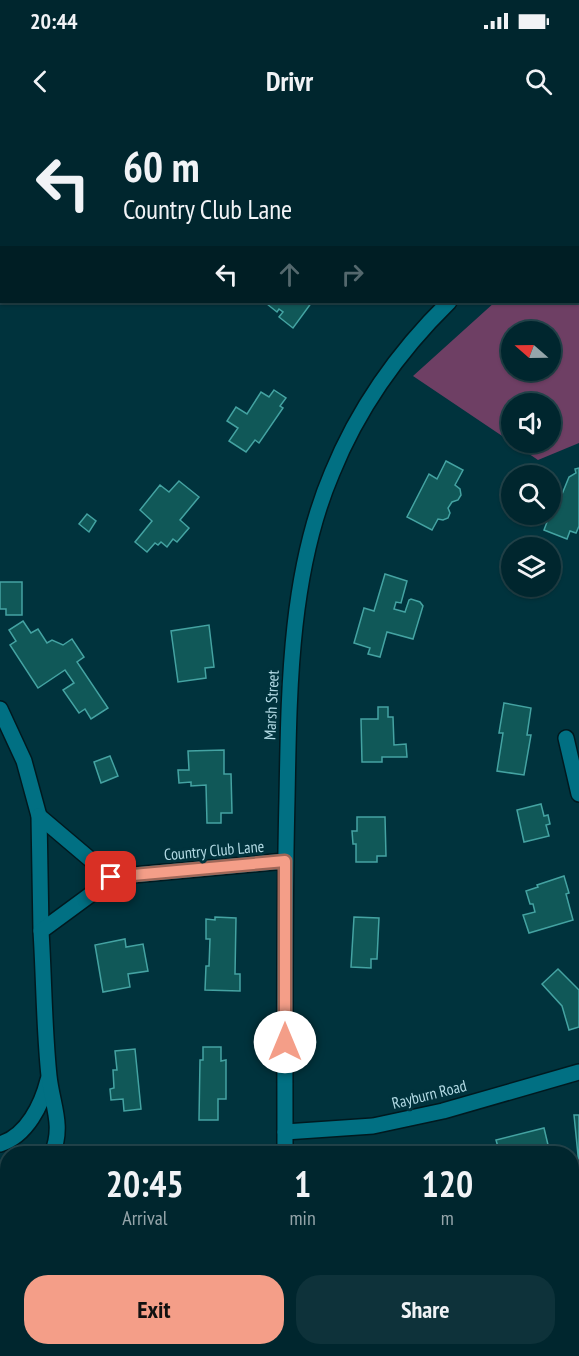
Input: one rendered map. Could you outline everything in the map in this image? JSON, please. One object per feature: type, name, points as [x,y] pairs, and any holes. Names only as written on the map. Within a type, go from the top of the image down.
[{"type":"street","name":"Marsh Street","points":[[285,1146],[287,749],[293,645],[305,566],[321,504],[344,447],[376,390],[412,341],[448,303]]},
{"type":"street","points":[[0,709],[24,761],[39,816],[41,931],[49,1077],[59,1127],[55,1146]]},
{"type":"street","points":[[566,738],[579,794]]},
{"type":"street","points":[[39,816],[111,877],[41,931]]},
{"type":"street","name":"Country Club Lane","points":[[111,877],[285,861]]},
{"type":"street","name":"Rayburn Road","points":[[285,1132],[373,1126],[408,1119],[444,1111],[579,1072]]},
{"type":"street","points":[[0,1144],[11,1138],[28,1123],[45,1094],[49,1077]]},
{"type":"shaded area","points":[[494,303],[579,303],[579,443],[561,450],[561,393],[501,393],[501,435],[413,376]]},
{"type":"shaded area","points":[[528,453],[555,453],[538,460]]},
{"type":"building","points":[[311,303],[293,328],[279,317],[283,312],[279,309],[277,312],[267,304]]},
{"type":"building","points":[[274,390],[286,398],[280,406],[283,408],[259,443],[255,440],[246,452],[229,441],[238,428],[227,421],[236,407],[247,414],[261,392],[269,397]]},
{"type":"building","points":[[446,461],[463,470],[455,485],[460,489],[461,495],[448,508],[450,513],[448,518],[438,519],[432,530],[407,517],[429,474],[437,479]]},
{"type":"building","points":[[579,468],[579,526],[576,533],[570,531],[567,539],[544,530],[546,525],[561,525],[561,497],[569,477],[576,473],[575,469]]},
{"type":"building","points":[[179,481],[199,497],[180,520],[189,528],[177,542],[173,539],[167,547],[161,542],[158,545],[155,543],[147,552],[135,542],[152,521],[140,510],[160,485],[169,492]]},
{"type":"building","points":[[87,514],[96,521],[89,532],[79,524]]},
{"type":"building","points":[[385,574],[407,581],[401,603],[396,602],[394,609],[405,612],[411,599],[420,602],[423,606],[413,639],[387,632],[380,657],[368,654],[370,648],[354,643],[364,608],[374,611]]},
{"type":"building","points":[[0,582],[22,582],[22,615],[6,615],[6,609],[0,609]]},
{"type":"building","points":[[23,621],[31,633],[38,629],[47,643],[52,640],[63,645],[72,639],[84,657],[77,662],[108,708],[91,719],[85,709],[79,713],[63,690],[74,683],[65,670],[38,688],[10,645],[16,641],[9,630]]},
{"type":"building","points":[[209,625],[214,667],[205,668],[206,678],[178,682],[171,631]]},
{"type":"building","points":[[504,703],[531,708],[527,735],[531,735],[524,775],[497,771],[503,733],[499,733]]},
{"type":"building","points":[[378,707],[388,707],[388,717],[393,717],[394,745],[406,744],[407,757],[382,757],[382,762],[362,762],[361,719],[378,719]]},
{"type":"building","points":[[224,750],[224,774],[231,774],[232,813],[221,813],[221,823],[207,823],[206,785],[191,786],[191,782],[179,783],[178,770],[189,770],[188,751]]},
{"type":"building","points":[[110,756],[118,776],[101,783],[94,762]]},
{"type":"building","points":[[541,804],[544,816],[548,815],[550,824],[546,825],[549,836],[524,842],[517,810]]},
{"type":"building","points":[[357,817],[385,817],[386,856],[377,856],[377,862],[356,862],[356,844],[353,844],[352,831],[357,831]]},
{"type":"building","points":[[564,876],[573,920],[529,933],[523,915],[535,912],[526,891]]},
{"type":"building","points":[[215,917],[236,918],[235,974],[240,974],[240,991],[205,990],[210,939],[206,939],[206,919],[215,920]]},
{"type":"building","points":[[354,917],[379,918],[377,959],[371,959],[371,968],[351,967]]},
{"type":"building","points":[[125,939],[126,947],[143,944],[148,971],[128,974],[130,987],[103,992],[95,945]]},
{"type":"building","points":[[558,969],[579,990],[579,1027],[569,1030],[562,1006],[542,984]]},
{"type":"building","points":[[203,1047],[221,1047],[221,1061],[226,1060],[226,1099],[218,1099],[218,1120],[199,1120],[200,1060],[203,1060]]},
{"type":"building","points":[[135,1049],[141,1109],[124,1111],[123,1099],[111,1100],[110,1089],[114,1088],[113,1070],[117,1070],[115,1051]]},
{"type":"building","points":[[574,1115],[579,1115],[579,1146],[577,1146]]},
{"type":"building","points":[[544,1128],[548,1146],[498,1146],[496,1140]]},
{"type":"route","points":[[111,877],[285,861],[285,1042]]}]
